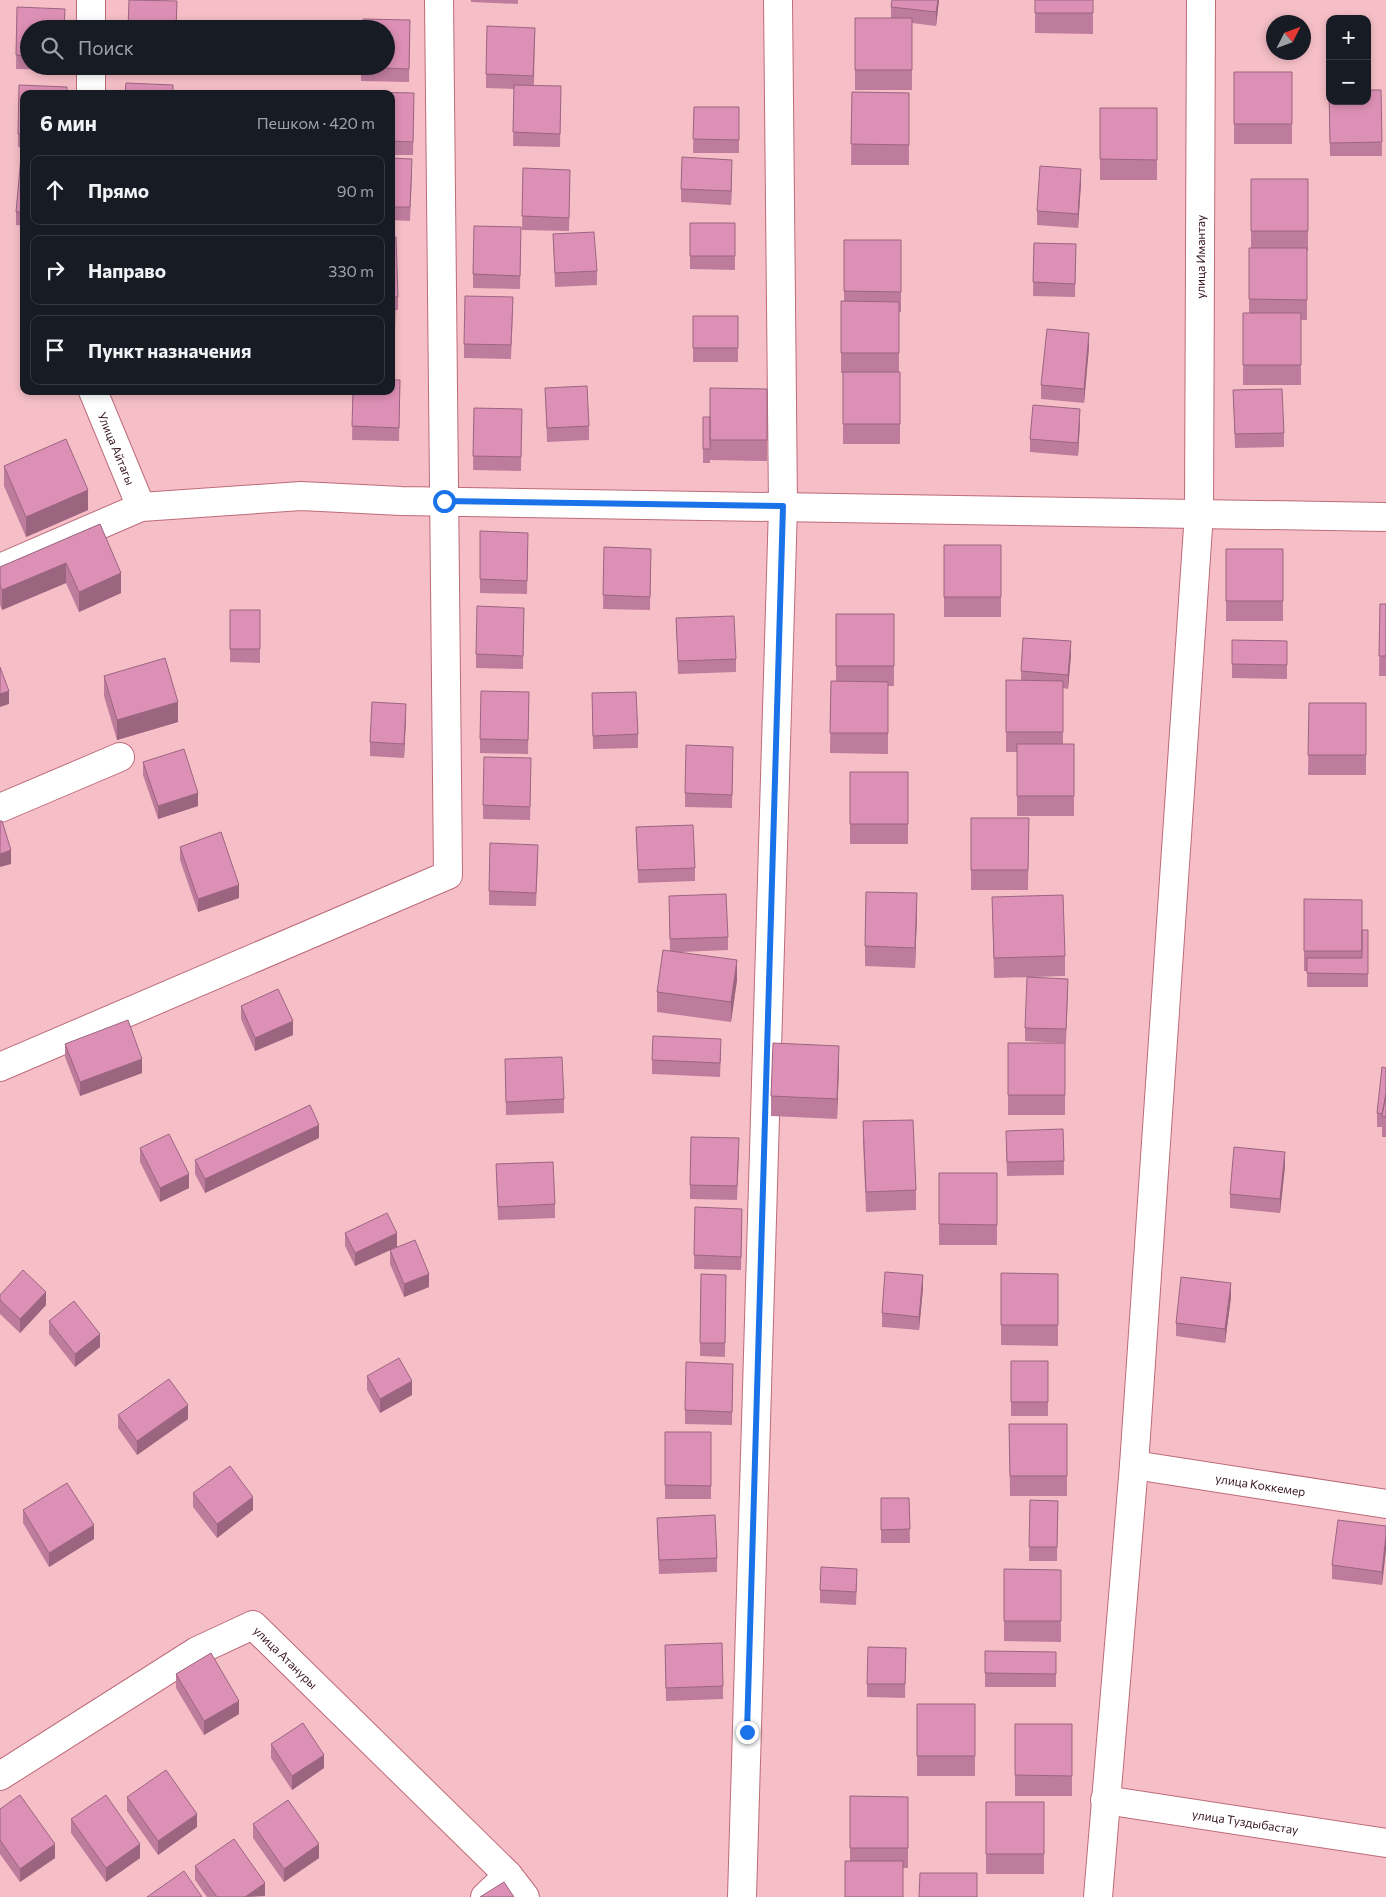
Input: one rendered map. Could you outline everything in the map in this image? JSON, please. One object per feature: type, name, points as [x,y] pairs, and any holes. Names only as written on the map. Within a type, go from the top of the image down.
[{"type":"street","points":[[90,0],[91,20]]},
{"type":"street","points":[[0,1067],[448,875],[439,0]]},
{"type":"street","points":[[742,1897],[783,506],[778,0]]},
{"type":"street","name":"улица Имантау","points":[[1098,1897],[1134,1464],[1199,513],[1201,0]]},
{"type":"street","points":[[91,75],[91,90]]},
{"type":"street","name":"Улица Айтагы","points":[[95,395],[142,507]]},
{"type":"street","points":[[0,568],[142,507],[301,496],[401,501],[1386,517]]},
{"type":"street","points":[[0,808],[120,757]]},
{"type":"street","name":"улица Коккемер","points":[[1134,1464],[1386,1504]]},
{"type":"street","name":"улица Атануры","points":[[0,1776],[197,1651],[253,1625],[508,1874]]},
{"type":"street","name":"улица Туздыбастау","points":[[1105,1800],[1386,1842]]},
{"type":"street","points":[[485,1897],[508,1874],[525,1897]]},
{"type":"building","points":[[129,0],[177,1],[176,20],[128,20]]},
{"type":"building","points":[[892,0],[938,0],[936,12],[891,7]]},
{"type":"building","points":[[1035,0],[1093,0],[1093,13],[1035,13]]},
{"type":"building","points":[[17,7],[65,9],[64,20],[20,20],[20,55],[16,55]]},
{"type":"building","points":[[855,18],[912,18],[912,70],[855,70]]},
{"type":"building","points":[[363,19],[410,20],[409,69],[395,68],[395,20]]},
{"type":"building","points":[[487,26],[535,28],[533,76],[486,74]]},
{"type":"building","points":[[1234,72],[1292,72],[1292,124],[1234,124]]},
{"type":"building","points":[[126,83],[173,85],[173,90],[125,90]]},
{"type":"building","points":[[19,85],[67,87],[67,90],[20,90],[20,134],[18,134]]},
{"type":"building","points":[[514,85],[561,86],[560,134],[513,132]]},
{"type":"building","points":[[1371,90],[1381,90],[1382,142],[1330,143],[1329,105],[1371,105]]},
{"type":"building","points":[[852,92],[909,93],[909,145],[851,144]]},
{"type":"building","points":[[395,93],[414,93],[413,142],[395,141]]},
{"type":"building","points":[[694,107],[739,107],[739,140],[693,139]]},
{"type":"building","points":[[1100,108],[1157,108],[1157,160],[1100,159]]},
{"type":"building","points":[[682,157],[732,160],[731,191],[681,189]]},
{"type":"building","points":[[395,158],[412,159],[410,207],[395,207]]},
{"type":"building","points":[[1040,166],[1081,169],[1078,214],[1037,211]]},
{"type":"building","points":[[20,168],[20,212],[16,212]]},
{"type":"building","points":[[523,168],[570,170],[569,218],[522,216]]},
{"type":"building","points":[[1251,179],[1308,179],[1308,231],[1251,231]]},
{"type":"building","points":[[690,223],[735,223],[735,256],[690,256]]},
{"type":"building","points":[[474,226],[521,227],[520,276],[473,274]]},
{"type":"building","points":[[594,232],[597,271],[555,273],[553,234]]},
{"type":"building","points":[[395,237],[396,237],[398,297],[395,297]]},
{"type":"building","points":[[844,240],[901,240],[901,292],[844,291]]},
{"type":"building","points":[[1034,243],[1076,244],[1075,284],[1033,282]]},
{"type":"building","points":[[1249,248],[1307,248],[1307,300],[1249,299]]},
{"type":"building","points":[[465,296],[513,297],[511,345],[464,344]]},
{"type":"building","points":[[841,301],[899,302],[899,353],[841,353]]},
{"type":"building","points":[[1243,313],[1301,313],[1301,365],[1243,365]]},
{"type":"building","points":[[693,316],[738,316],[738,348],[693,348]]},
{"type":"building","points":[[1047,329],[1089,333],[1084,389],[1041,385]]},
{"type":"building","points":[[843,372],[900,372],[900,424],[843,424]]},
{"type":"building","points":[[395,380],[400,380],[399,428],[352,426],[353,395],[395,395]]},
{"type":"building","points":[[587,386],[589,426],[547,428],[545,388]]},
{"type":"building","points":[[710,388],[767,389],[767,440],[710,440]]},
{"type":"building","points":[[1282,389],[1284,433],[1235,434],[1233,390]]},
{"type":"building","points":[[1033,405],[1080,409],[1078,443],[1030,439]]},
{"type":"building","points":[[474,408],[522,409],[521,457],[473,456]]},
{"type":"building","points":[[703,417],[710,417],[710,449],[703,449]]},
{"type":"building","points":[[66,439],[88,490],[26,517],[4,466]]},
{"type":"building","points":[[100,524],[121,573],[79,592],[66,563],[2,590],[0,585],[0,567]]},
{"type":"building","points":[[480,531],[528,533],[527,581],[480,579]]},
{"type":"building","points":[[944,545],[1001,545],[1001,597],[944,597]]},
{"type":"building","points":[[604,547],[651,549],[650,597],[603,595]]},
{"type":"building","points":[[1226,549],[1283,549],[1283,601],[1226,601]]},
{"type":"building","points":[[1380,604],[1386,604],[1386,656],[1379,656]]},
{"type":"building","points":[[477,606],[524,608],[523,656],[476,654]]},
{"type":"building","points":[[230,610],[260,610],[260,649],[230,649]]},
{"type":"building","points":[[836,614],[894,614],[894,666],[836,666]]},
{"type":"building","points":[[734,616],[736,659],[678,661],[676,618]]},
{"type":"building","points":[[1023,638],[1071,641],[1068,675],[1021,671]]},
{"type":"building","points":[[1232,640],[1287,641],[1287,665],[1232,664]]},
{"type":"building","points":[[165,658],[178,702],[117,720],[104,676]]},
{"type":"building","points":[[0,667],[9,691],[0,694]]},
{"type":"building","points":[[1006,680],[1063,681],[1063,732],[1006,732]]},
{"type":"building","points":[[831,681],[888,682],[888,733],[830,733]]},
{"type":"building","points":[[481,691],[529,692],[528,740],[480,739]]},
{"type":"building","points":[[636,692],[638,734],[593,736],[592,693]]},
{"type":"building","points":[[372,702],[406,704],[404,744],[370,742]]},
{"type":"building","points":[[1309,703],[1366,703],[1366,755],[1308,755]]},
{"type":"building","points":[[1017,744],[1074,744],[1074,796],[1017,796]]},
{"type":"building","points":[[686,745],[733,747],[732,795],[685,793]]},
{"type":"building","points":[[184,749],[198,793],[158,806],[143,762]]},
{"type":"building","points":[[484,757],[531,758],[530,807],[483,805]]},
{"type":"building","points":[[850,772],[908,772],[908,824],[850,824]]},
{"type":"building","points":[[971,818],[1029,818],[1028,870],[971,870]]},
{"type":"building","points":[[0,821],[2,821],[11,850],[0,854]]},
{"type":"building","points":[[693,825],[695,868],[638,870],[636,827]]},
{"type":"building","points":[[221,832],[239,885],[198,899],[180,847]]},
{"type":"building","points":[[490,843],[538,845],[536,893],[489,891]]},
{"type":"building","points":[[866,892],[917,893],[915,948],[865,946]]},
{"type":"building","points":[[726,894],[728,937],[670,939],[669,896]]},
{"type":"building","points":[[1063,895],[1065,956],[994,958],[992,897]]},
{"type":"building","points":[[1304,899],[1362,900],[1362,951],[1304,951]]},
{"type":"building","points":[[1362,930],[1368,930],[1368,974],[1307,973],[1307,958],[1362,958]]},
{"type":"building","points":[[663,950],[737,960],[731,1002],[657,992]]},
{"type":"building","points":[[1027,977],[1068,979],[1066,1029],[1025,1028]]},
{"type":"building","points":[[278,989],[293,1021],[255,1038],[241,1006]]},
{"type":"building","points":[[128,1020],[142,1059],[80,1082],[65,1044]]},
{"type":"building","points":[[653,1036],[721,1039],[720,1063],[652,1060]]},
{"type":"building","points":[[773,1043],[839,1046],[837,1099],[771,1096]]},
{"type":"building","points":[[1008,1043],[1065,1043],[1065,1095],[1008,1095]]},
{"type":"building","points":[[562,1057],[564,1099],[506,1102],[505,1059]]},
{"type":"building","points":[[1382,1067],[1386,1068],[1386,1094],[1382,1114],[1377,1113]]},
{"type":"building","points":[[1386,1094],[1386,1117],[1382,1116]]},
{"type":"building","points":[[310,1105],[319,1125],[205,1179],[195,1160]]},
{"type":"building","points":[[913,1120],[916,1190],[866,1192],[863,1121]]},
{"type":"building","points":[[1063,1129],[1064,1161],[1007,1162],[1006,1131]]},
{"type":"building","points":[[169,1134],[189,1174],[160,1188],[140,1148]]},
{"type":"building","points":[[691,1137],[739,1138],[737,1186],[690,1185]]},
{"type":"building","points":[[1234,1147],[1285,1152],[1280,1199],[1230,1194]]},
{"type":"building","points":[[553,1162],[555,1204],[498,1207],[496,1164]]},
{"type":"building","points":[[939,1173],[997,1173],[997,1225],[939,1224]]},
{"type":"building","points":[[695,1207],[742,1209],[741,1257],[694,1255]]},
{"type":"building","points":[[387,1213],[397,1233],[355,1253],[345,1233]]},
{"type":"building","points":[[415,1240],[429,1274],[404,1284],[390,1250]]},
{"type":"building","points":[[23,1270],[46,1292],[20,1319],[0,1300],[0,1295]]},
{"type":"building","points":[[885,1272],[923,1275],[919,1317],[882,1313]]},
{"type":"building","points":[[1001,1273],[1058,1274],[1058,1325],[1001,1325]]},
{"type":"building","points":[[701,1274],[726,1275],[725,1343],[700,1343]]},
{"type":"building","points":[[1181,1277],[1231,1283],[1225,1329],[1176,1323]]},
{"type":"building","points":[[74,1301],[100,1334],[75,1354],[49,1321]]},
{"type":"building","points":[[399,1358],[412,1381],[380,1399],[367,1376]]},
{"type":"building","points":[[1011,1361],[1048,1361],[1048,1402],[1011,1402]]},
{"type":"building","points":[[686,1362],[733,1364],[732,1412],[685,1410]]},
{"type":"building","points":[[169,1379],[188,1405],[137,1441],[118,1415]]},
{"type":"building","points":[[1009,1424],[1067,1424],[1067,1476],[1010,1476]]},
{"type":"building","points":[[665,1432],[711,1432],[711,1486],[665,1485]]},
{"type":"building","points":[[230,1466],[253,1497],[217,1524],[193,1493]]},
{"type":"building","points":[[67,1483],[94,1525],[49,1553],[23,1510]]},
{"type":"building","points":[[881,1498],[909,1498],[910,1529],[881,1530]]},
{"type":"building","points":[[1030,1500],[1058,1501],[1057,1547],[1029,1547]]},
{"type":"building","points":[[715,1515],[717,1558],[659,1560],[657,1518]]},
{"type":"building","points":[[1338,1520],[1386,1526],[1382,1572],[1332,1565]]},
{"type":"building","points":[[821,1567],[857,1569],[856,1592],[820,1590]]},
{"type":"building","points":[[1004,1569],[1061,1570],[1061,1621],[1004,1621]]},
{"type":"building","points":[[722,1643],[723,1686],[666,1688],[665,1645]]},
{"type":"building","points":[[868,1647],[906,1648],[905,1684],[867,1684]]},
{"type":"building","points":[[985,1651],[1056,1652],[1056,1674],[985,1673]]},
{"type":"building","points":[[211,1653],[239,1701],[204,1721],[176,1674]]},
{"type":"building","points":[[917,1704],[975,1704],[975,1756],[917,1756]]},
{"type":"building","points":[[303,1723],[324,1755],[292,1776],[271,1744]]},
{"type":"building","points":[[1015,1724],[1072,1724],[1072,1776],[1015,1775]]},
{"type":"building","points":[[166,1770],[197,1814],[158,1841],[127,1797]]},
{"type":"building","points":[[20,1795],[55,1844],[20,1869],[0,1840],[0,1809]]},
{"type":"building","points":[[106,1795],[140,1844],[106,1868],[71,1819]]},
{"type":"building","points":[[850,1796],[908,1797],[908,1848],[850,1848]]},
{"type":"building","points":[[288,1800],[319,1844],[284,1869],[253,1824]]},
{"type":"building","points":[[986,1802],[1044,1802],[1044,1854],[986,1854]]},
{"type":"building","points":[[234,1839],[265,1883],[245,1897],[217,1897],[195,1866]]},
{"type":"building","points":[[845,1861],[903,1861],[903,1897],[845,1897]]},
{"type":"building","points":[[184,1871],[202,1897],[147,1897]]},
{"type":"building","points":[[920,1873],[977,1873],[977,1897],[919,1897]]},
{"type":"building","points":[[504,1882],[514,1897],[480,1897]]},
{"type":"route","points":[[444,501],[783,506],[747,1732]]}]
